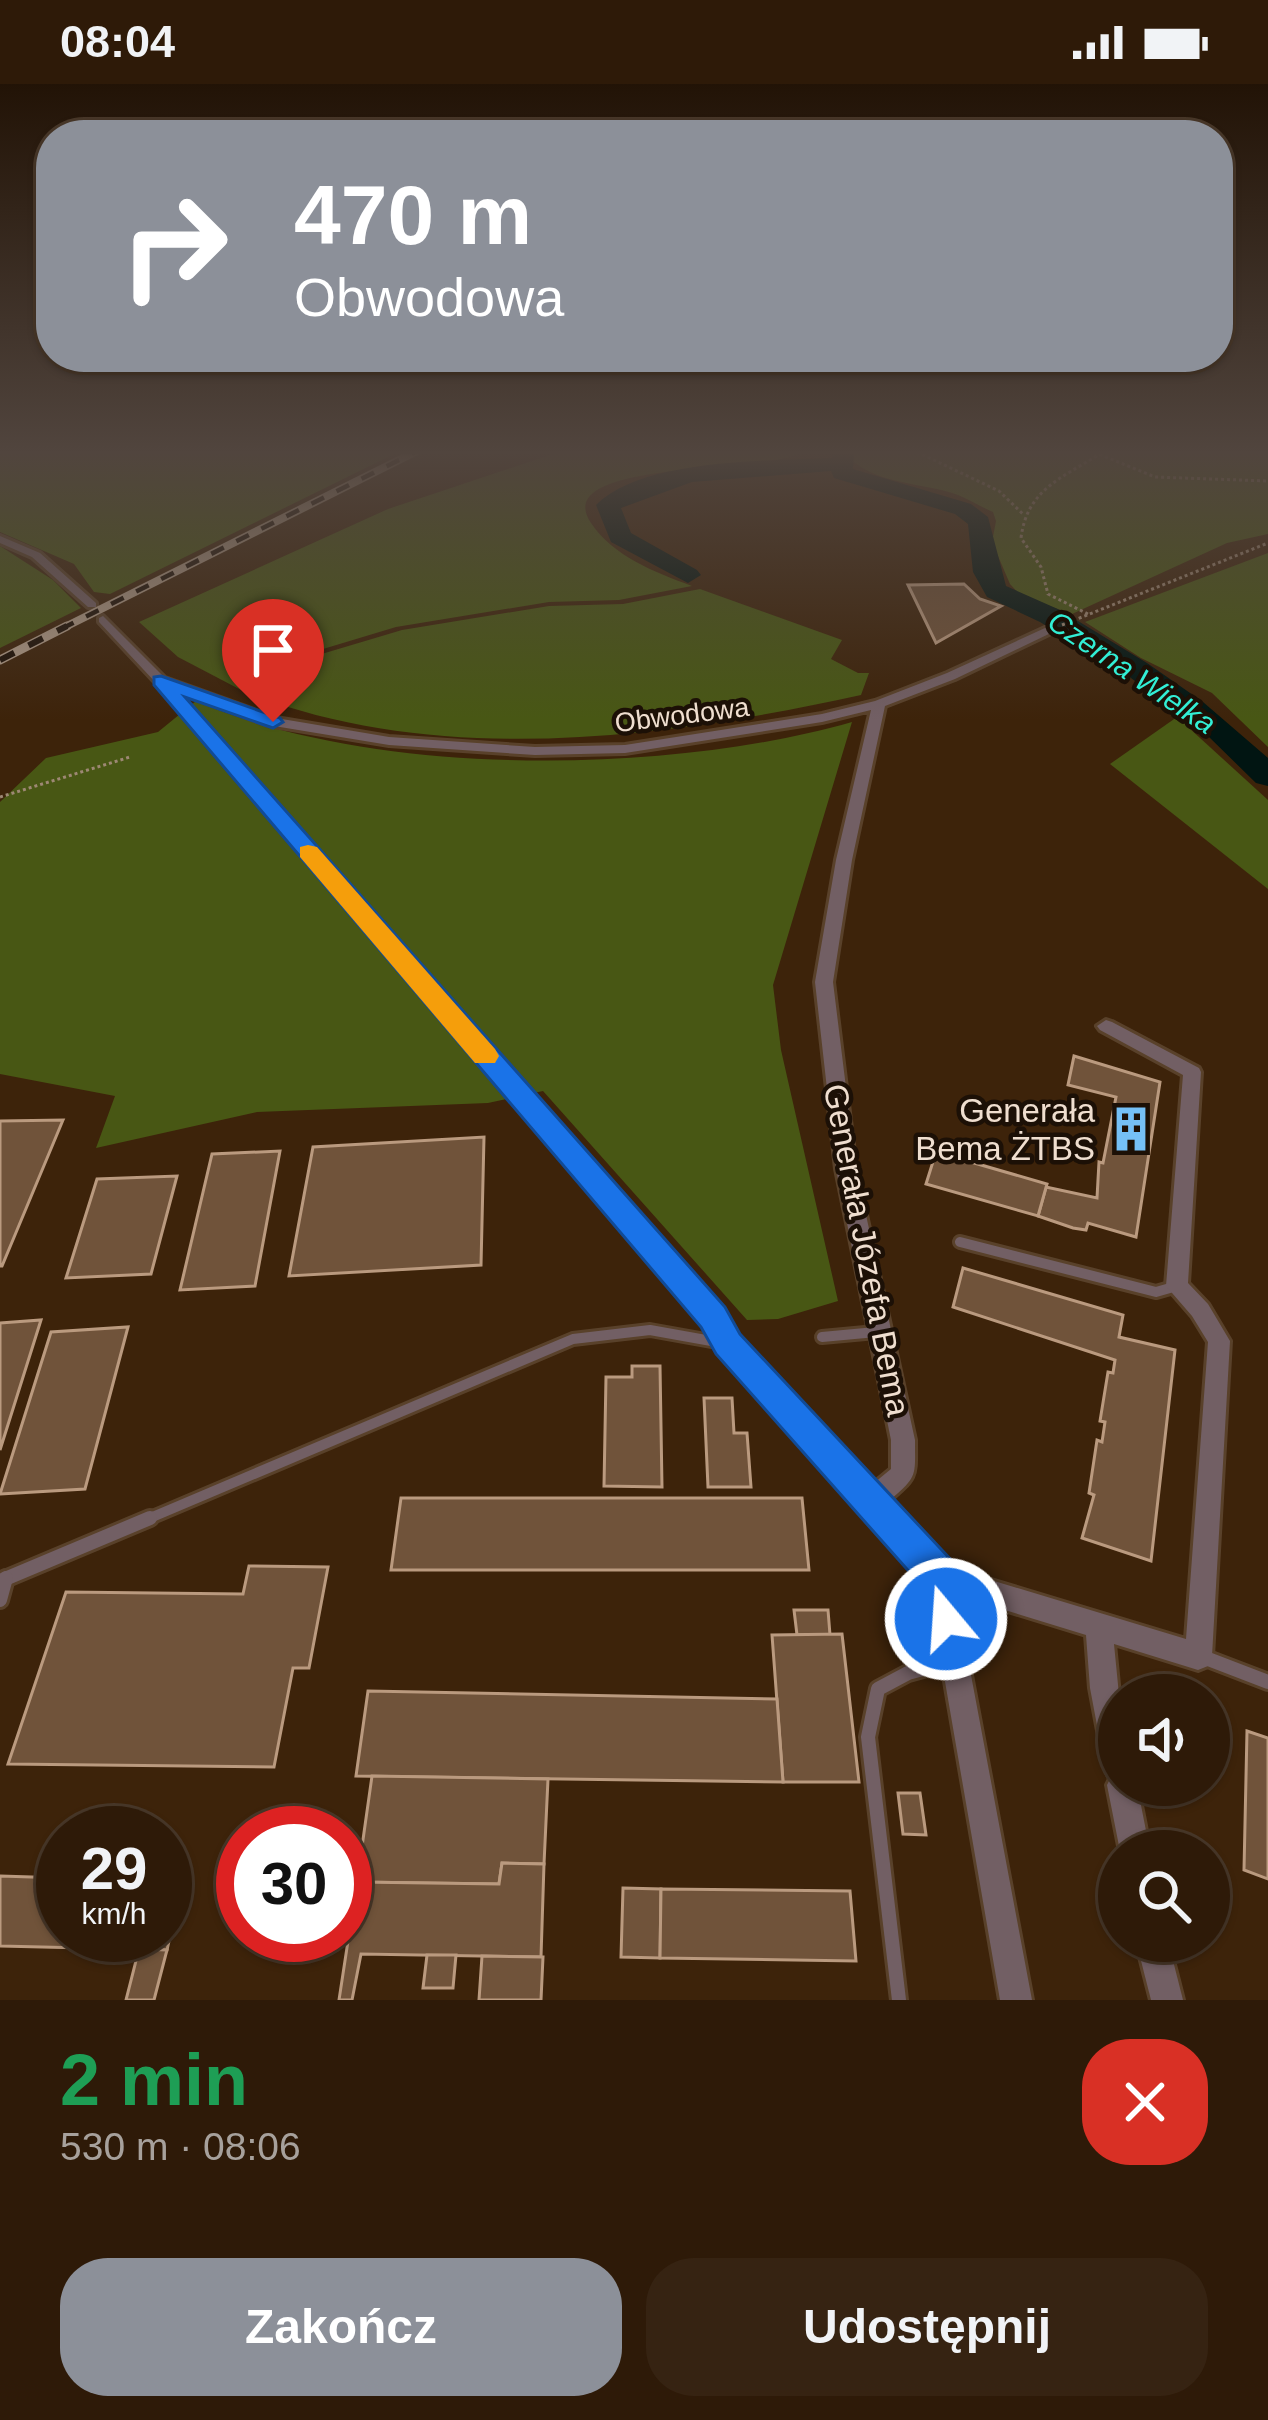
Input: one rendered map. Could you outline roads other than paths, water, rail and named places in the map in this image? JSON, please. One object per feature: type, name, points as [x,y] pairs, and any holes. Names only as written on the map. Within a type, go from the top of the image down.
[{"type":"street","points":[[5,541],[36,555],[92,604]]},
{"type":"street","name":"Obwodowa","points":[[103,620],[161,681],[273,722],[338,734],[535,751],[645,746],[778,727],[879,704],[1048,631]]},
{"type":"street","name":"Generała Józefa Bema","points":[[872,1500],[903,1474],[903,1440],[846,1169],[824,982],[844,860],[879,704]]},
{"type":"street","points":[[872,1500],[940,1577],[1198,1655],[1219,1341],[1200,1310],[1177,1286],[1192,1072],[1106,1026]]},
{"type":"street","points":[[940,1577],[1016,2000]]},
{"type":"street","points":[[1099,1624],[1103,1674]]},
{"type":"street","points":[[1157,1962],[1167,2000]]},
{"type":"lane","points":[[161,681],[713,1317],[728,1344],[872,1500]]},
{"type":"lane","points":[[960,1242],[1156,1292],[1177,1286]]},
{"type":"lane","points":[[0,1600],[3,1579],[573,1339],[604,1330],[650,1328],[728,1344]]},
{"type":"lane","points":[[822,1337],[880,1332]]},
{"type":"lane","points":[[1198,1655],[1268,1682]]},
{"type":"lane","points":[[899,2000],[868,1737],[878,1690],[908,1673],[952,1661]]},
{"type":"waterway","name":"Czerna Wielka","points":[[628,541],[688,575]]},
{"type":"waterway","name":"Czerna Wielka","points":[[982,541],[986,572],[997,592],[1050,616],[1137,669],[1219,729],[1268,776]]},
{"type":"railway","points":[[67,626],[236,541]]},
{"type":"railway","points":[[0,660],[67,626]]},
{"type":"railway","points":[[61,629],[67,626]]},
{"type":"place","name":"Generała Bema ŻTBS","points":[[1131,1129]]}]
